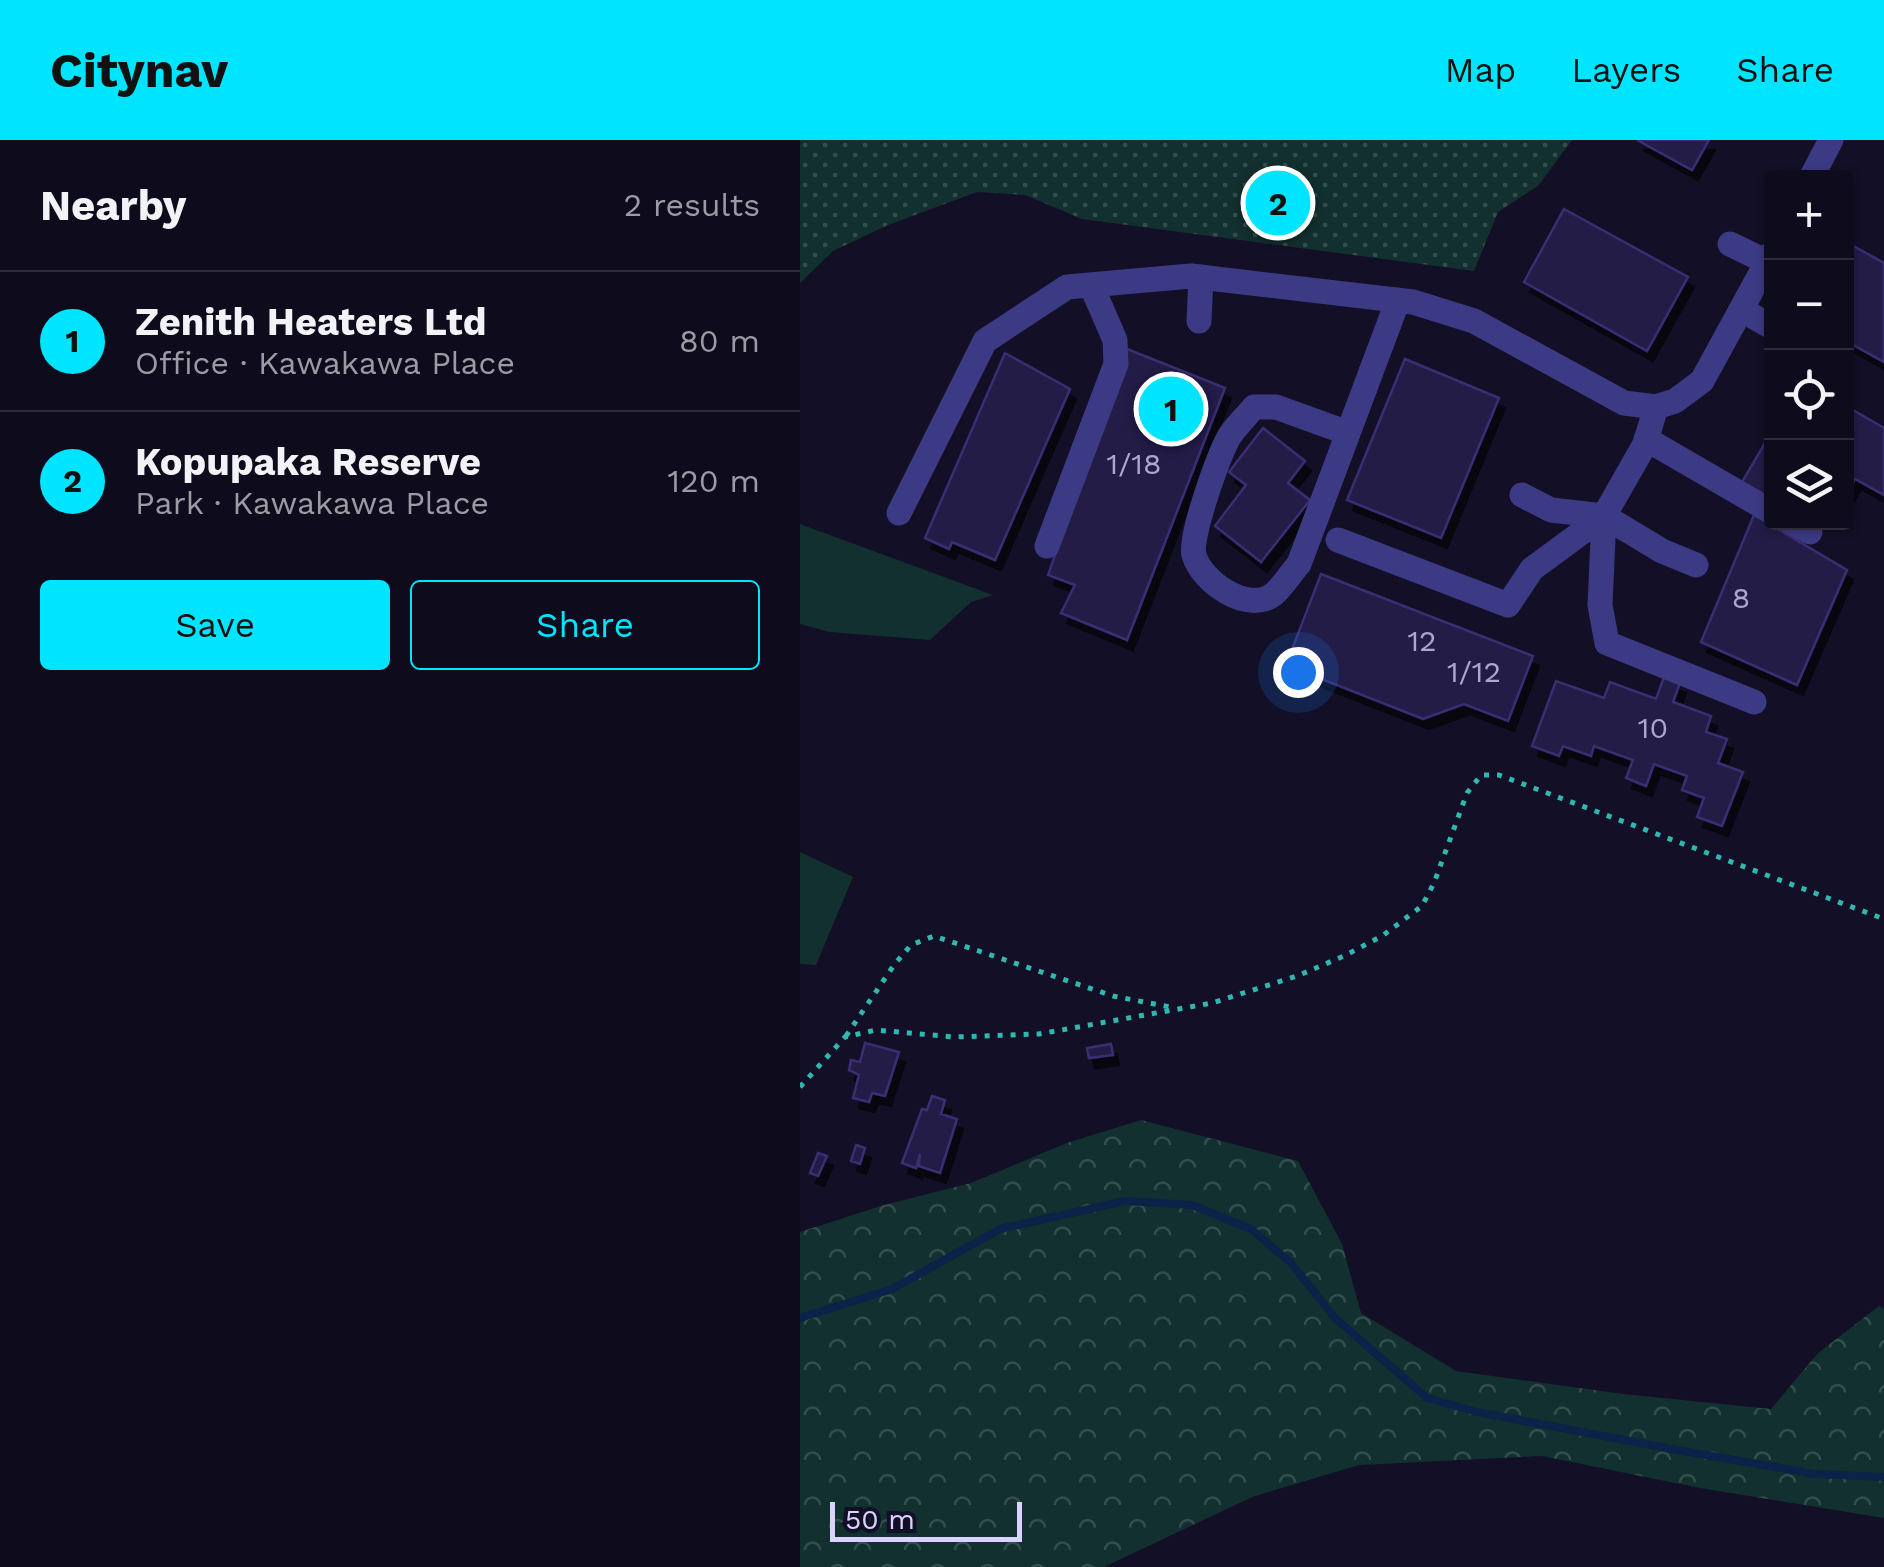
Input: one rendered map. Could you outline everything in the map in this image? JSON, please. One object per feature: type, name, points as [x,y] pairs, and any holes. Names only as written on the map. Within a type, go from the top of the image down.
[{"type":"street","points":[[1815,170],[1831,140]]},
{"type":"street","points":[[1730,244],[1764,256]]},
{"type":"street","points":[[899,513],[986,341],[1079,286],[1201,276],[1441,308],[1474,321],[1624,404],[1656,408],[1675,401],[1702,381],[1768,260]]},
{"type":"street","points":[[1199,321],[1201,276]]},
{"type":"street","points":[[1046,546],[1116,364],[1115,340],[1079,286]]},
{"type":"street","points":[[1348,432],[1276,407],[1254,407],[1229,437],[1210,484],[1195,536],[1194,554],[1203,571],[1222,588],[1248,602],[1272,596],[1299,564],[1398,300]]},
{"type":"street","points":[[1742,310],[1764,322]]},
{"type":"street","points":[[1338,540],[1508,605],[1532,569],[1604,516],[1646,440],[1656,408]]},
{"type":"street","points":[[1646,440],[1764,507]]},
{"type":"street","points":[[1522,495],[1552,510],[1604,516],[1696,565]]},
{"type":"street","points":[[1604,516],[1600,605],[1607,644],[1754,702]]},
{"type":"path","points":[[845,1037],[876,1030],[954,1037],[1039,1034],[1212,1003],[1297,976],[1344,956],[1407,920],[1422,906],[1467,793],[1477,778],[1486,774],[1499,774],[1884,919]]},
{"type":"path","points":[[800,1087],[845,1037],[911,944],[934,936],[1113,996],[1178,1009]]},
{"type":"green space","points":[[800,140],[1572,140],[1538,186],[1498,212],[1474,271],[1082,219],[1025,195],[977,192],[888,225],[833,251],[800,283]]},
{"type":"green space","points":[[800,524],[993,595],[971,602],[930,640],[829,632],[800,624]]},
{"type":"green space","points":[[800,852],[853,877],[816,965],[800,964]]},
{"type":"green space","points":[[1141,1120],[1298,1161],[1342,1244],[1361,1313],[1456,1371],[1771,1409],[1818,1353],[1879,1306],[1884,1309],[1884,1518],[1700,1488],[1542,1456],[1359,1465],[1252,1497],[1104,1567],[800,1567],[800,1232],[971,1183],[1067,1143]]},
{"type":"building","points":[[1637,140],[1709,140],[1692,170]]},
{"type":"building","points":[[1564,209],[1688,277],[1647,351],[1524,282]]},
{"type":"building","points":[[1854,246],[1884,263],[1884,362],[1854,345]]},
{"type":"building","points":[[1127,349],[1225,388],[1127,640],[1061,613],[1075,585],[1048,575]]},
{"type":"building","points":[[1005,353],[1070,389],[995,560],[952,542],[949,549],[925,538]]},
{"type":"building","points":[[1405,359],[1499,398],[1441,538],[1347,500]]},
{"type":"building","points":[[1854,411],[1884,428],[1884,495],[1855,479]]},
{"type":"building","points":[[1263,428],[1305,461],[1288,483],[1310,500],[1261,562],[1215,526],[1246,485],[1229,472]]},
{"type":"building","points":[[1764,445],[1764,494],[1742,482]]},
{"type":"building","points":[[1754,515],[1764,521],[1764,530],[1779,530],[1847,570],[1797,685],[1701,642]]},
{"type":"building","points":[[1321,574],[1533,656],[1508,721],[1464,704],[1423,719],[1286,665]]},
{"type":"building","points":[[1664,677],[1680,683],[1673,702],[1711,716],[1706,732],[1727,739],[1718,763],[1743,772],[1722,826],[1697,817],[1704,798],[1682,790],[1687,776],[1654,764],[1646,786],[1626,778],[1633,760],[1594,746],[1591,756],[1563,746],[1559,756],[1532,746],[1556,681],[1604,698],[1610,682],[1656,699]]},
{"type":"building","points":[[865,1043],[899,1052],[885,1096],[872,1093],[869,1102],[853,1098],[859,1075],[849,1070],[851,1060],[860,1062]]},
{"type":"building","points":[[1111,1044],[1113,1055],[1089,1058],[1087,1048]]},
{"type":"building","points":[[932,1096],[945,1100],[941,1114],[957,1119],[940,1173],[919,1166],[920,1154],[916,1168],[902,1163],[922,1109],[927,1110]]},
{"type":"building","points":[[856,1145],[865,1148],[860,1164],[851,1161]]},
{"type":"building","points":[[818,1153],[827,1156],[818,1176],[810,1173]]},
{"type":"waterway","points":[[800,1318],[892,1289],[1000,1229],[1125,1201],[1192,1205],[1251,1229],[1291,1263],[1335,1318],[1427,1398],[1477,1412],[1815,1474],[1884,1477]]},
{"type":"place","name":"Kopupaka Reserve","points":[[1278,203]]},
{"type":"place","name":"Zenith Heaters Ltd","points":[[1171,409]]}]
